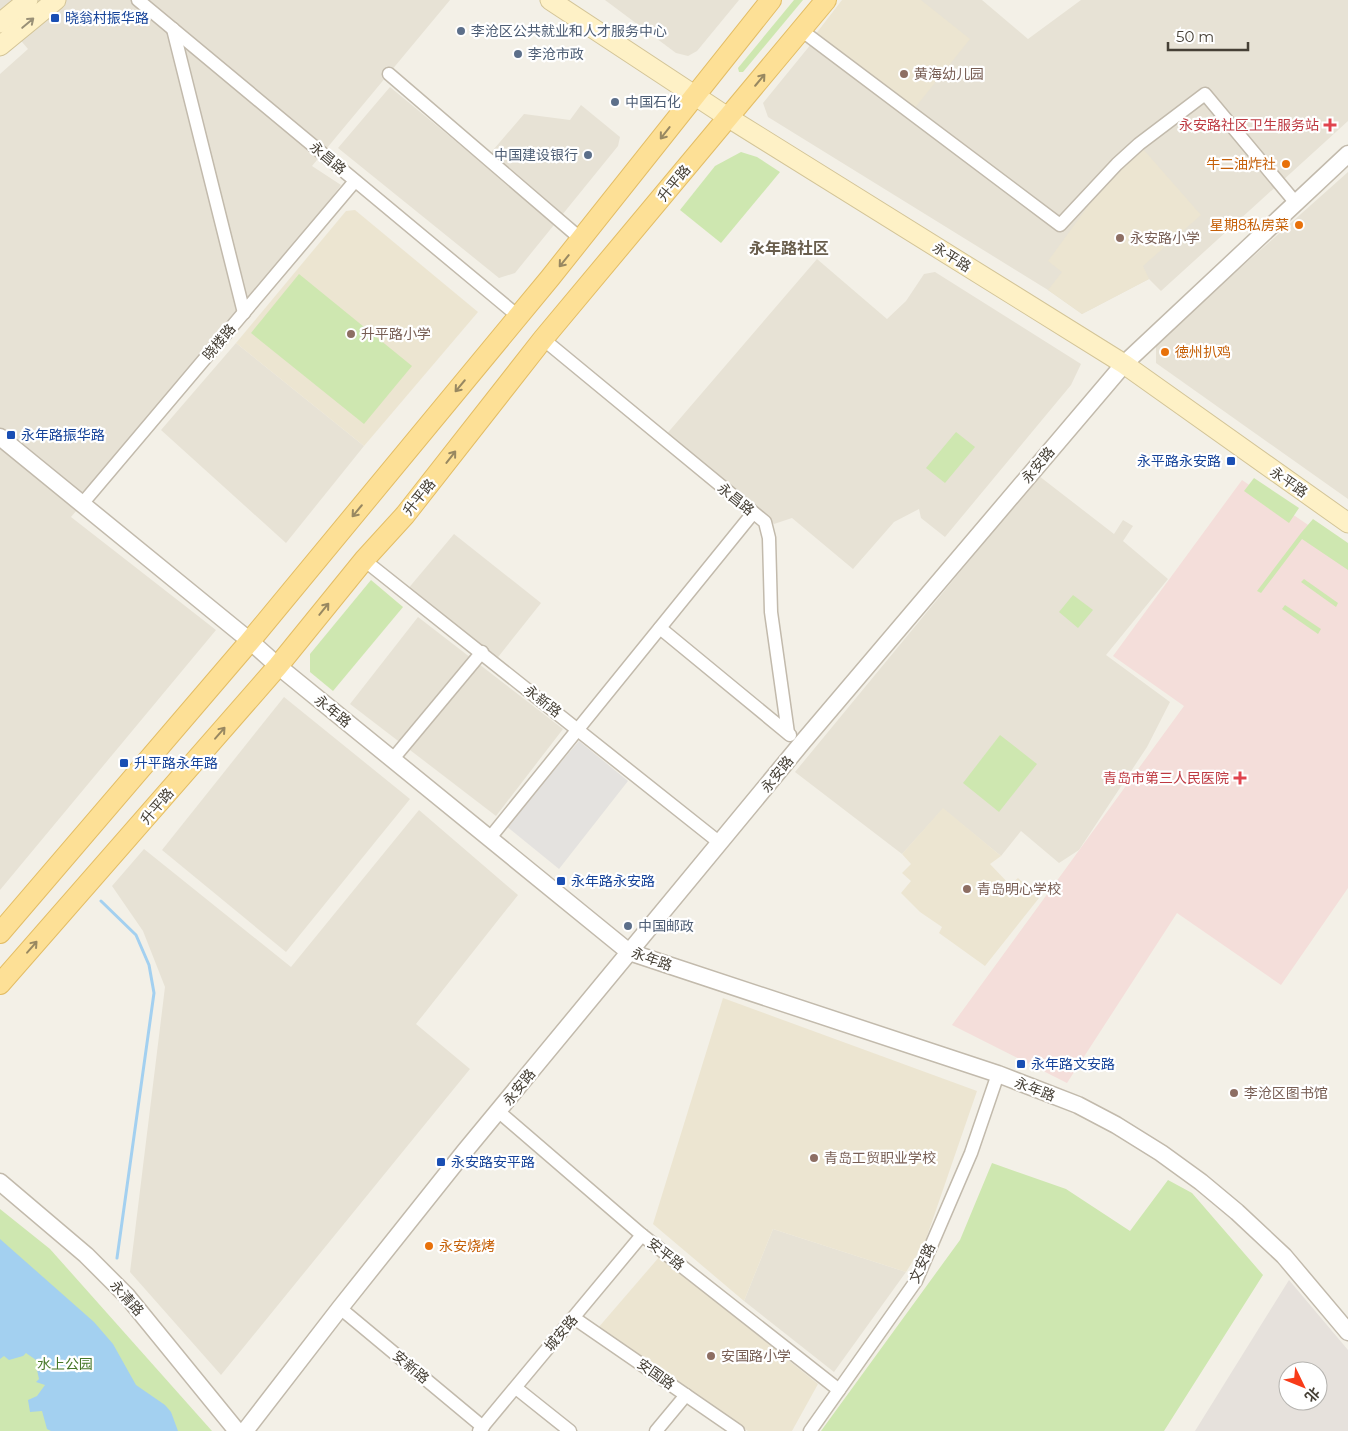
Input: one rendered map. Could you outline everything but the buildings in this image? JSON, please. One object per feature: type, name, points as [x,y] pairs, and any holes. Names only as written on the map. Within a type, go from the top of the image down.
[{"type":"main road","points":[[0,23],[28,0]]},
{"type":"main road","points":[[0,46],[56,0]]},
{"type":"main road","name":"永平路","points":[[550,0],[728,118],[1124,364],[1348,523]]},
{"type":"main road","points":[[0,933],[250,640],[581,239],[772,0]]},
{"type":"main road","name":"升平路","points":[[0,984],[278,666],[364,560],[405,515],[543,339],[826,0]]},
{"type":"street","name":"永昌路","points":[[138,0],[518,316]]},
{"type":"street","points":[[174,29],[244,313]]},
{"type":"street","points":[[801,30],[1060,225],[1117,164],[1139,144],[1205,94],[1296,202]]},
{"type":"street","points":[[388,74],[581,239]]},
{"type":"street","name":"永安路","points":[[245,1431],[448,1171],[801,744],[1124,364],[1348,154]]},
{"type":"street","name":"晓楼路","points":[[82,504],[355,181]]},
{"type":"street","name":"永昌路","points":[[543,339],[765,522],[769,538],[771,612],[788,733]]},
{"type":"street","name":"永年路","points":[[0,437],[250,640],[278,666],[392,760],[629,952],[998,1074],[1078,1105],[1116,1125],[1161,1153],[1201,1182],[1237,1212],[1284,1256],[1348,1332]]},
{"type":"street","points":[[489,839],[753,513]]},
{"type":"street","name":"永新路","points":[[364,560],[720,843]]},
{"type":"street","points":[[660,628],[801,744]]},
{"type":"street","points":[[392,760],[482,652]]},
{"type":"street","name":"文安路","points":[[810,1431],[916,1281],[971,1153],[998,1074]]},
{"type":"street","name":"安平路","points":[[498,1112],[642,1235],[839,1390]]},
{"type":"street","name":"永清路","points":[[0,1182],[86,1255],[127,1296],[237,1431]]},
{"type":"street","name":"城安路","points":[[481,1429],[642,1235]]},
{"type":"street","name":"安新路","points":[[340,1308],[481,1429]]},
{"type":"street","name":"安国路","points":[[574,1318],[738,1431]]},
{"type":"street","points":[[516,1388],[570,1431]]},
{"type":"street","points":[[656,1431],[686,1395]]},
{"type":"shaded area","points":[[0,0],[450,0],[312,166],[341,185],[244,313],[71,517],[216,630],[0,890],[0,74],[28,49],[0,16]]},
{"type":"shaded area","points":[[605,0],[739,0],[697,51],[688,56],[676,53]]},
{"type":"shaded area","name":"黄海幼儿园","points":[[842,0],[921,0],[970,39],[914,109],[815,35]]},
{"type":"shaded area","points":[[847,0],[982,0],[1028,39],[1081,0],[1348,0],[1348,121],[1161,291],[1149,279],[1082,314],[1048,290],[768,117],[763,103]]},
{"type":"shaded area","points":[[390,87],[482,163],[524,114],[570,120],[581,105],[620,137],[618,146],[515,273],[499,278],[338,148]]},
{"type":"shaded area","name":"永安路小学","points":[[1143,149],[1201,215],[1143,266],[1149,279],[1082,314],[1048,290],[1062,272],[1048,261],[1108,179]]},
{"type":"shaded area","points":[[1348,172],[1348,499],[1156,363],[1156,343]]},
{"type":"shaded area","name":"升平路小学","points":[[355,210],[478,312],[364,446],[236,343],[346,211]]},
{"type":"shaded area","points":[[817,259],[887,319],[906,301],[924,274],[935,272],[1081,364],[1071,385],[945,537],[921,518],[919,509],[894,522],[853,569],[792,518],[774,524],[665,436]]},
{"type":"shaded area","points":[[236,343],[364,446],[286,543],[161,430]]},
{"type":"shaded area","points":[[1039,476],[1114,534],[1123,520],[1133,526],[1123,541],[1168,579],[1106,655],[1170,702],[1147,747],[1079,850],[1059,863],[1021,831],[1001,856],[943,809],[902,854],[795,772]]},
{"type":"shaded area","name":"青岛市第三人民医院","points":[[1242,480],[1348,552],[1348,888],[1281,985],[1177,913],[1067,1083],[952,1025],[1184,706],[1113,656]]},
{"type":"shaded area","points":[[454,534],[541,603],[495,661],[407,590]]},
{"type":"shaded area","points":[[418,617],[563,729],[496,816],[350,704]]},
{"type":"shaded area","points":[[284,697],[410,799],[286,952],[162,850]]},
{"type":"shaded area","points":[[579,741],[628,781],[559,869],[506,826]]},
{"type":"shaded area","name":"青岛明心学校","points":[[943,808],[1001,856],[990,864],[1010,885],[1018,878],[1039,898],[985,966],[939,933],[942,927],[920,912],[901,893],[911,881],[902,873],[911,864],[902,854]]},
{"type":"shaded area","points":[[419,810],[518,895],[416,1024],[470,1069],[221,1375],[130,1272],[165,987],[143,931],[112,886],[144,849],[291,967]]},
{"type":"shaded area","name":"青岛工贸职业学校","points":[[723,998],[977,1091],[925,1242],[906,1272],[773,1229],[744,1301],[653,1224]]},
{"type":"shaded area","points":[[773,1229],[906,1272],[834,1372],[744,1301]]},
{"type":"shaded area","name":"安国路小学","points":[[660,1256],[818,1384],[792,1431],[748,1431],[598,1328]]},
{"type":"shaded area","points":[[1289,1280],[1348,1350],[1348,1431],[1195,1431]]},
{"type":"green space","points":[[794,0],[803,0],[743,72],[739,72],[738,68]]},
{"type":"green space","points":[[741,152],[757,157],[780,172],[721,243],[680,210],[715,166]]},
{"type":"green space","points":[[299,274],[412,366],[364,424],[251,333]]},
{"type":"green space","points":[[956,432],[975,447],[945,483],[926,468]]},
{"type":"green space","points":[[1254,478],[1299,508],[1289,523],[1244,491]]},
{"type":"green space","points":[[1313,519],[1348,543],[1348,570],[1302,539],[1261,593],[1257,591],[1301,533]]},
{"type":"green space","points":[[1304,579],[1338,603],[1336,607],[1301,582]]},
{"type":"green space","points":[[371,580],[403,607],[333,691],[310,672],[310,654]]},
{"type":"green space","points":[[1073,595],[1093,610],[1078,628],[1059,612]]},
{"type":"green space","points":[[1285,605],[1321,629],[1318,634],[1282,609]]},
{"type":"green space","points":[[1000,735],[1037,764],[999,812],[963,783]]},
{"type":"green space","points":[[992,1163],[1066,1189],[1130,1231],[1168,1180],[1192,1193],[1263,1275],[1164,1431],[821,1431],[960,1240]]},
{"type":"green space","name":"水上公园","points":[[0,1209],[50,1249],[212,1431],[0,1431]]},
{"type":"water","name":"水上公园","points":[[0,1239],[94,1322],[113,1344],[136,1385],[165,1405],[171,1412],[178,1431],[51,1431],[47,1429],[42,1411],[30,1412],[28,1400],[37,1396],[45,1385],[36,1382],[39,1379],[37,1370],[41,1369],[36,1360],[26,1353],[23,1356],[9,1360],[4,1356],[0,1359]]},
{"type":"waterway","points":[[101,901],[136,935],[149,965],[154,993],[117,1258]]},
{"type":"place","name":"晓翁村振华路","points":[[55,18]]},
{"type":"place","name":"李沧区公共就业和人才服务中心","points":[[461,31]]},
{"type":"place","name":"李沧市政","points":[[518,54]]},
{"type":"place","name":"黄海幼儿园","points":[[904,74]]},
{"type":"place","name":"中国石化","points":[[615,102]]},
{"type":"place","name":"永安路社区卫生服务站","points":[[1330,125]]},
{"type":"place","name":"中国建设银行","points":[[588,155]]},
{"type":"place","name":"牛二油炸社","points":[[1286,164]]},
{"type":"place","name":"星期8私房菜","points":[[1299,225]]},
{"type":"place","name":"永安路小学","points":[[1120,238]]},
{"type":"place","name":"升平路小学","points":[[351,334]]},
{"type":"place","name":"徳州扒鸡","points":[[1165,352]]},
{"type":"place","name":"永年路振华路","points":[[11,435]]},
{"type":"place","name":"永平路永安路","points":[[1231,461]]},
{"type":"place","name":"升平路永年路","points":[[124,763]]},
{"type":"place","name":"青岛市第三人民医院","points":[[1240,778]]},
{"type":"place","name":"永年路永安路","points":[[561,881]]},
{"type":"place","name":"青岛明心学校","points":[[967,889]]},
{"type":"place","name":"中国邮政","points":[[628,926]]},
{"type":"place","name":"永年路文安路","points":[[1021,1064]]},
{"type":"place","name":"李沧区图书馆","points":[[1234,1093]]},
{"type":"place","name":"青岛工贸职业学校","points":[[814,1158]]},
{"type":"place","name":"永安路安平路","points":[[441,1162]]},
{"type":"place","name":"永安烧烤","points":[[429,1246]]},
{"type":"place","name":"安国路小学","points":[[711,1356]]},
{"type":"district","name":"永年路社区","points":[[789,248]]}]
